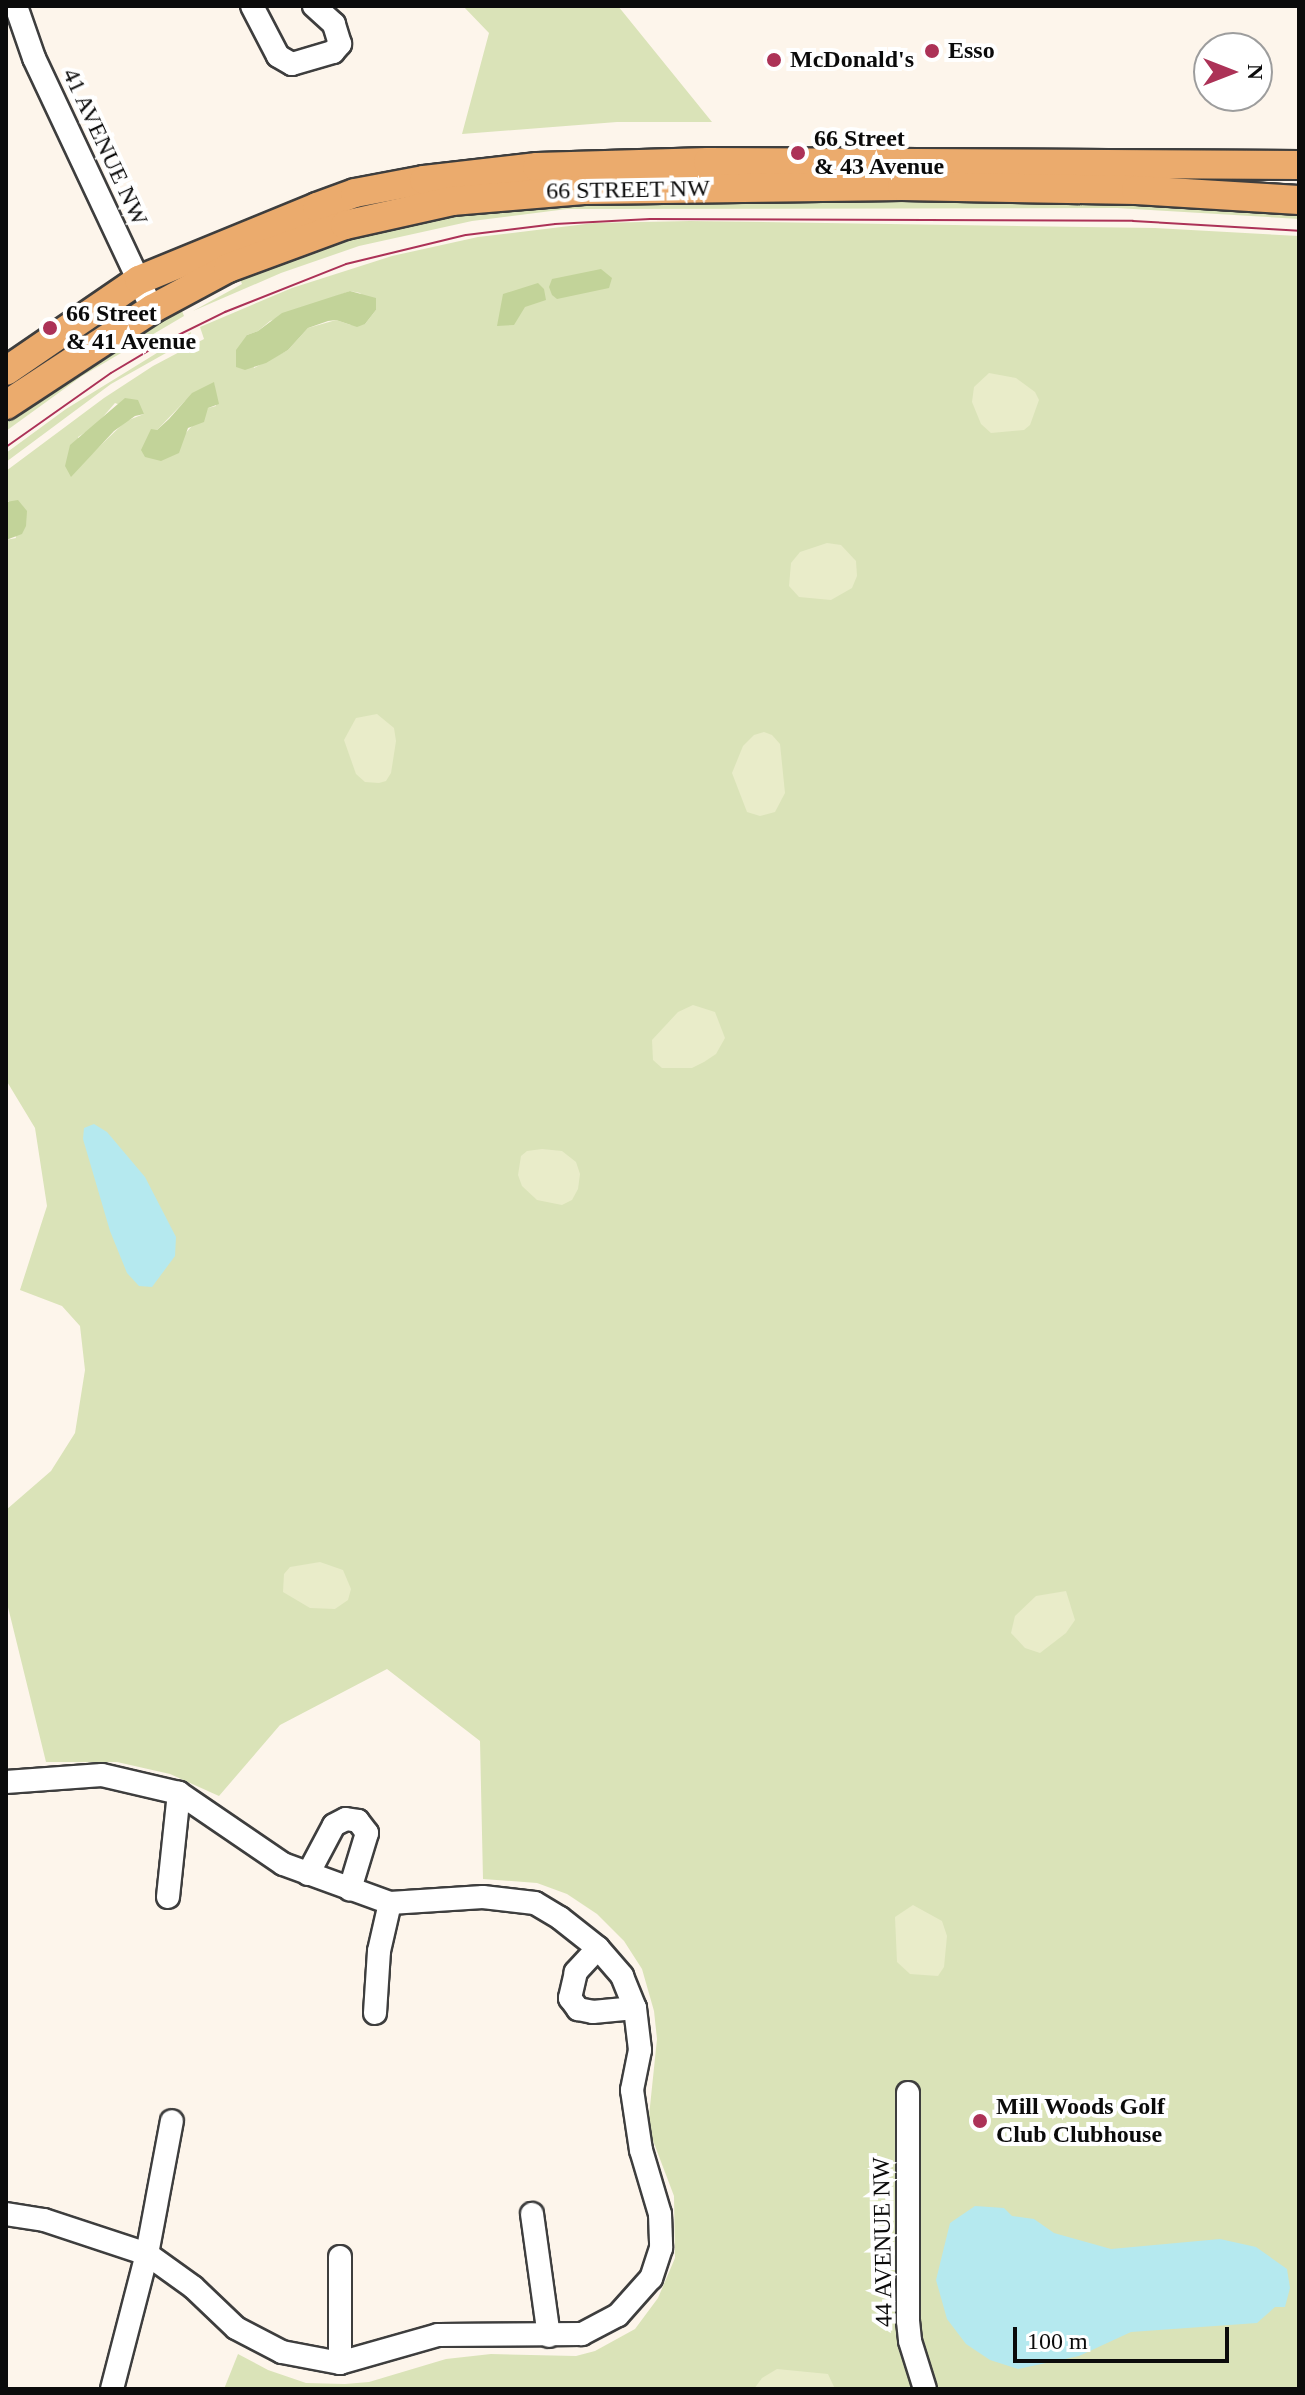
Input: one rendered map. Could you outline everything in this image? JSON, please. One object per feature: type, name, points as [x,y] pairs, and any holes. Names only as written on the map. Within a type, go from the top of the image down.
[{"type":"main road","name":"66 STREET NW","points":[[6,371],[139,280],[266,225],[355,193],[424,180],[537,167],[708,162],[1299,165]]},
{"type":"main road","name":"66 STREET NW","points":[[6,405],[152,309],[228,268],[294,241],[424,206],[531,192],[944,186],[1136,190],[1299,200]]},
{"type":"street","name":"41 AVENUE NW","points":[[16,6],[34,58],[152,309]]},
{"type":"street","points":[[252,6],[278,56],[292,64],[333,52],[340,44],[334,24],[314,6]]},
{"type":"street","points":[[6,1782],[102,1775],[179,1793],[283,1864],[390,1903],[483,1897],[535,1903],[598,1948],[622,1976],[635,2008],[640,2050],[632,2090],[641,2150],[660,2214],[661,2248],[651,2278],[618,2315],[582,2334],[438,2335],[340,2363],[282,2352],[236,2328],[193,2287],[147,2254],[44,2220],[6,2214]]},
{"type":"street","points":[[168,1897],[179,1793]]},
{"type":"street","points":[[308,1874],[334,1825],[346,1819],[358,1821],[367,1833],[350,1889]]},
{"type":"street","points":[[375,2013],[379,1951],[390,1903]]},
{"type":"street","points":[[598,1948],[576,1972],[570,1998],[578,2009],[593,2012],[635,2008]]},
{"type":"street","name":"44 AVENUE NW","points":[[908,2093],[908,2321],[910,2341],[925,2389]]},
{"type":"street","points":[[112,2389],[147,2254],[172,2121]]},
{"type":"street","points":[[532,2214],[549,2336]]},
{"type":"street","points":[[340,2257],[340,2363]]},
{"type":"green space","points":[[463,6],[618,6],[712,122],[617,122],[462,134],[489,33]]},
{"type":"green space","points":[[565,200],[1023,200],[1299,212],[1299,219],[1117,208],[567,209],[472,221],[359,246],[281,273],[193,311],[242,284],[238,274],[291,254],[439,214]]},
{"type":"green space","points":[[690,221],[1155,228],[1299,236],[1299,2389],[224,2389],[238,2354],[268,2370],[306,2383],[345,2384],[369,2382],[446,2359],[491,2354],[576,2356],[595,2351],[635,2329],[658,2298],[675,2258],[674,2196],[652,2138],[649,2116],[657,2039],[654,2011],[642,1969],[624,1941],[597,1914],[567,1894],[537,1883],[483,1879],[480,1741],[387,1669],[280,1725],[219,1796],[170,1774],[117,1762],[46,1762],[6,1599],[6,1510],[51,1471],[75,1433],[85,1370],[80,1326],[62,1306],[20,1290],[47,1206],[35,1128],[6,1080],[6,540],[16,538],[9,501],[6,502],[6,471],[104,398],[153,366],[204,339],[200,327],[292,288],[392,256],[478,237],[594,223]],"holes":[[[350,291],[360,293],[376,310],[365,324],[351,325],[336,320],[308,328],[288,350],[254,368],[247,335],[270,321]],[[214,383],[216,406],[208,408],[184,435],[151,429],[157,430],[185,401]],[[115,403],[144,414],[126,421],[79,466],[78,437],[95,426]]]},
{"type":"green space","points":[[601,269],[612,278],[609,288],[557,299],[552,295],[549,287],[552,279]]},
{"type":"green space","points":[[538,283],[544,289],[546,300],[525,307],[514,325],[497,326],[503,294]]},
{"type":"green space","points":[[217,290],[182,311],[184,316],[82,376],[6,431],[6,419],[106,346]]},
{"type":"green space","points":[[350,291],[376,298],[376,310],[365,324],[357,327],[336,320],[328,321],[308,328],[288,350],[266,363],[245,370],[236,367],[236,350],[247,335],[258,331],[282,313]]},
{"type":"green space","points":[[191,332],[189,340],[111,384],[6,462],[6,453],[66,409]]},
{"type":"green space","points":[[989,373],[1016,378],[1035,392],[1039,400],[1030,425],[1024,430],[991,433],[981,424],[972,402],[974,387]]},
{"type":"green space","points":[[214,382],[219,404],[208,408],[204,422],[188,428],[179,453],[161,461],[145,457],[141,450],[151,429],[157,430],[192,393]]},
{"type":"green space","points":[[125,398],[138,400],[144,414],[135,416],[114,431],[71,477],[65,466],[70,445]]},
{"type":"green space","points":[[18,500],[27,511],[26,526],[22,534],[6,540],[6,502]]},
{"type":"green space","points":[[827,543],[841,545],[856,561],[857,576],[852,588],[831,600],[799,597],[789,586],[791,563],[800,552]]},
{"type":"green space","points":[[377,714],[394,728],[396,741],[391,773],[386,781],[365,782],[356,774],[344,740],[356,718]]},
{"type":"green space","points":[[764,732],[780,744],[785,793],[775,812],[760,816],[747,812],[732,773],[743,746],[754,735]]},
{"type":"green space","points":[[693,1005],[715,1012],[725,1038],[716,1054],[692,1068],[662,1068],[653,1060],[652,1040],[678,1012]]},
{"type":"green space","points":[[527,1151],[562,1151],[576,1162],[580,1174],[578,1189],[572,1200],[562,1205],[537,1200],[522,1186],[518,1175],[521,1156]]},
{"type":"green space","points":[[320,1562],[343,1570],[351,1589],[348,1600],[335,1609],[310,1608],[283,1592],[284,1574],[290,1567]]},
{"type":"green space","points":[[1066,1591],[1075,1620],[1066,1633],[1040,1653],[1025,1648],[1011,1633],[1015,1616],[1036,1596]]},
{"type":"green space","points":[[913,1905],[942,1921],[947,1936],[944,1967],[938,1976],[910,1974],[897,1962],[895,1917]]},
{"type":"green space","points":[[777,2369],[828,2374],[835,2389],[754,2389],[762,2378]]},
{"type":"water","points":[[94,1124],[107,1132],[145,1177],[176,1237],[175,1256],[152,1287],[139,1286],[127,1273],[110,1231],[83,1139],[84,1128]]},
{"type":"water","points":[[975,2206],[1004,2208],[1012,2216],[1034,2219],[1054,2233],[1111,2249],[1220,2239],[1256,2247],[1287,2269],[1290,2288],[1285,2307],[1275,2307],[1257,2323],[1131,2332],[1079,2356],[1018,2369],[990,2360],[966,2344],[947,2319],[936,2280],[950,2223]]},
{"type":"tram line","points":[[6,447],[111,373],[158,345],[225,312],[346,264],[466,235],[555,224],[650,219],[1133,221],[1299,231]]},
{"type":"place","name":"Esso","points":[[932,51]]},
{"type":"place","name":"McDonald's","points":[[774,60]]},
{"type":"place","name":"66 Street & 43 Avenue","points":[[798,153]]},
{"type":"place","name":"66 Street & 41 Avenue","points":[[50,328]]},
{"type":"place","name":"Mill Woods Golf Club Clubhouse","points":[[980,2121]]}]
